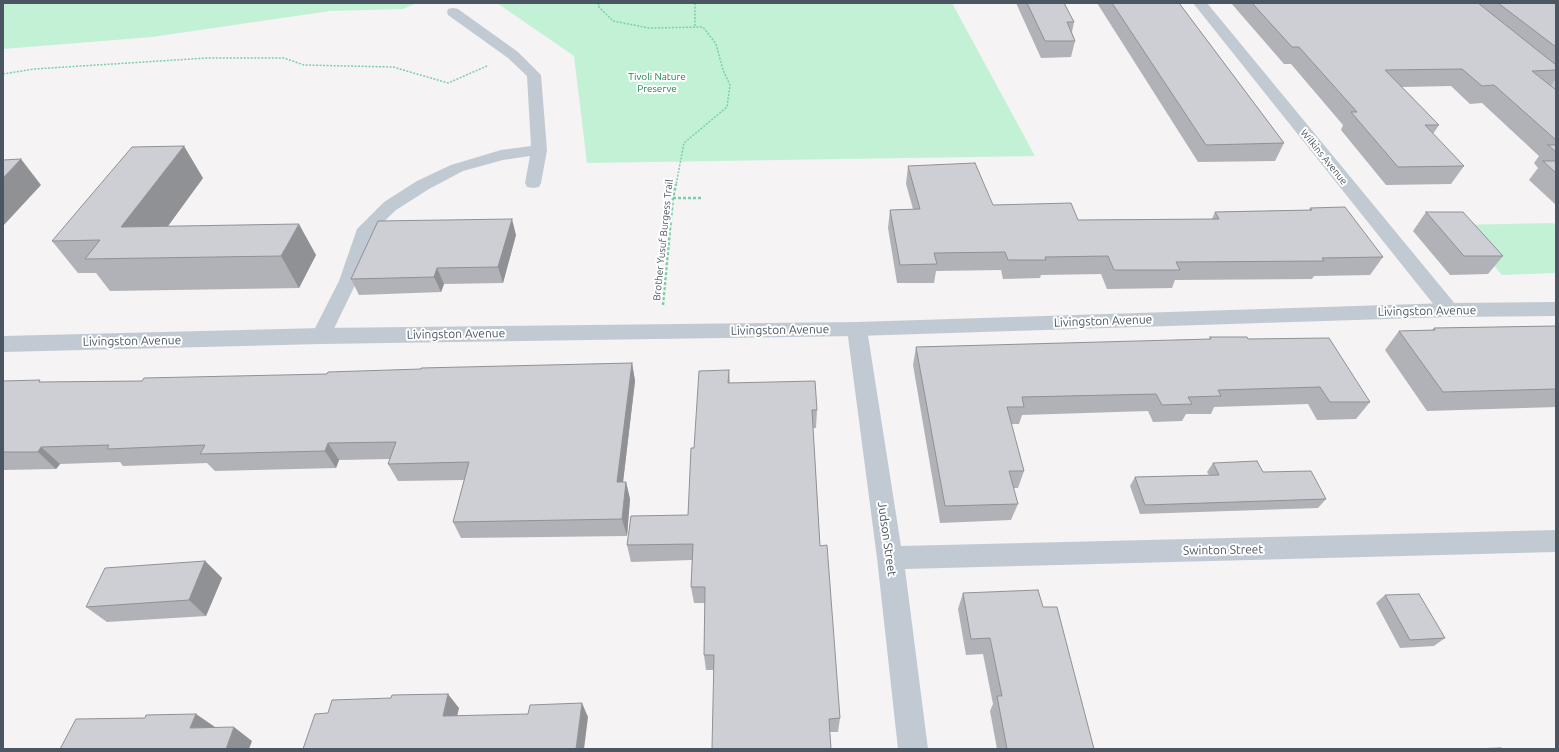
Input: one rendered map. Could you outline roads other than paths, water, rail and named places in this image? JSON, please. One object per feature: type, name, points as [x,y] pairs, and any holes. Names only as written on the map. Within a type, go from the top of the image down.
[{"type":"street","name":"Wilkins Avenue","points":[[1200,3],[1449,310]]},
{"type":"street","points":[[1522,57],[1556,84]]},
{"type":"street","name":"Livingston Avenue","points":[[3,344],[321,336],[857,329],[1449,310],[1556,309]]},
{"type":"street","name":"Judson Street","points":[[857,329],[890,558],[913,749]]},
{"type":"street","name":"Swinton Street","points":[[890,558],[1556,541]]},
{"type":"lane","points":[[453,12],[513,55],[534,75],[539,150],[533,183]]},
{"type":"lane","points":[[321,336],[348,281],[366,229],[390,206],[423,185],[457,168],[501,155],[539,150]]},
{"type":"park label","name":"Tivoli Nature Preserve","points":[[657,82]]}]
